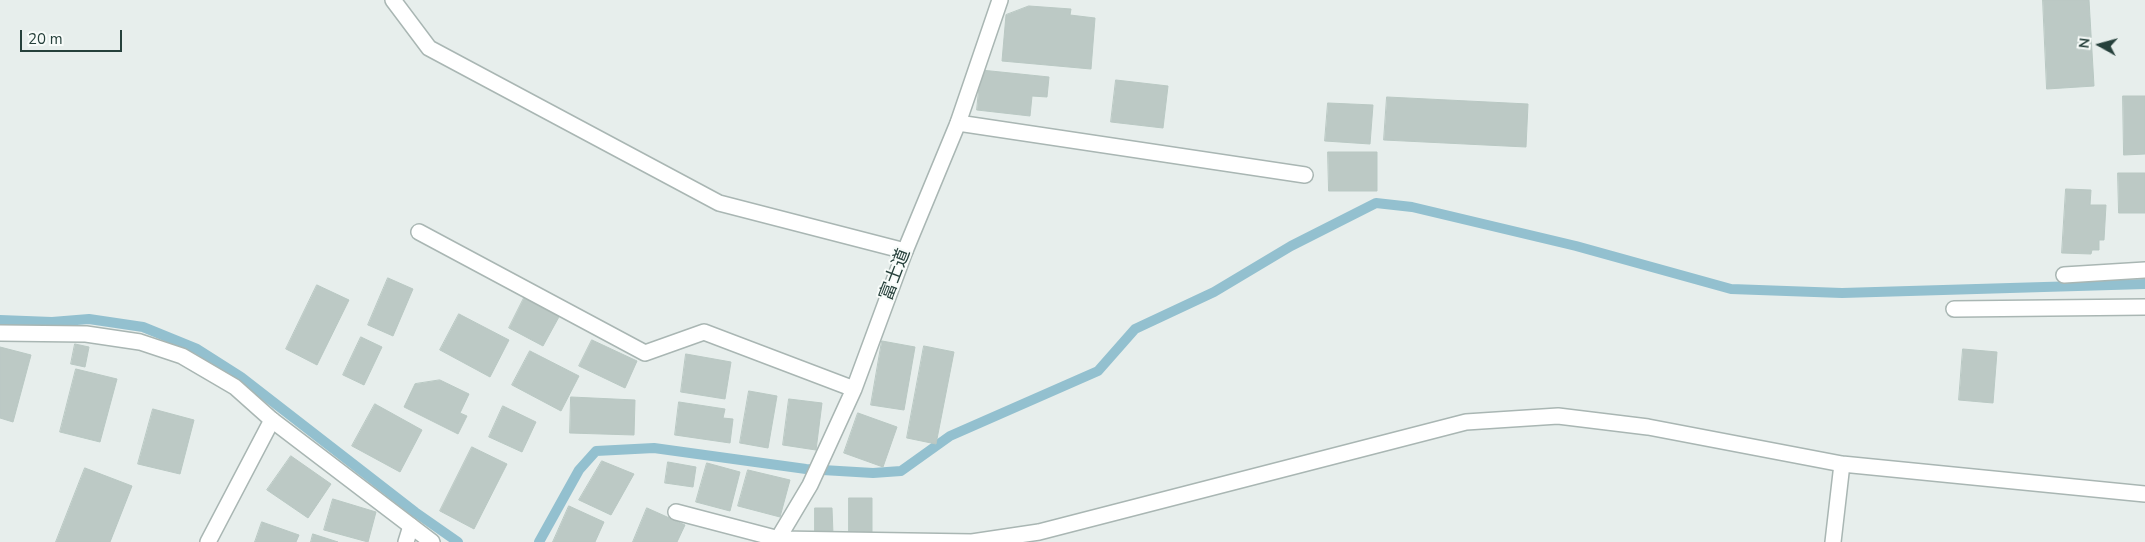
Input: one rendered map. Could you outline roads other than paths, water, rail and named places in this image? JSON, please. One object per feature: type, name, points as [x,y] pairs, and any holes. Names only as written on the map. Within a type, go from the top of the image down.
[{"type":"street","points":[[393,0],[429,48],[719,203],[905,251]]},
{"type":"street","name":"富士道","points":[[778,541],[810,485],[854,389],[905,251],[958,123],[1000,0]]},
{"type":"street","points":[[958,123],[1305,175]]},
{"type":"street","points":[[419,232],[645,353],[704,332],[854,389]]},
{"type":"street","points":[[2064,275],[2145,270]]},
{"type":"street","points":[[1954,309],[2145,307]]},
{"type":"street","points":[[0,333],[86,334],[140,342],[190,361],[235,387],[272,420],[432,542]]},
{"type":"street","points":[[676,512],[778,541],[972,542],[1038,532],[1466,422],[1558,416],[1648,427],[1842,464],[2145,494]]},
{"type":"street","points":[[208,542],[272,420]]},
{"type":"street","points":[[1833,542],[1842,464]]},
{"type":"street","points":[[406,542],[410,526]]},
{"type":"waterway","points":[[539,542],[579,470],[596,451],[654,448],[806,469],[873,473],[901,471],[950,436],[1098,371],[1135,329],[1214,292],[1291,246],[1376,203],[1412,207],[1576,246],[1731,289],[1842,293],[2145,284]]},
{"type":"waterway","points":[[0,320],[52,322],[89,319],[143,327],[197,349],[241,377],[415,512],[458,542]]}]
